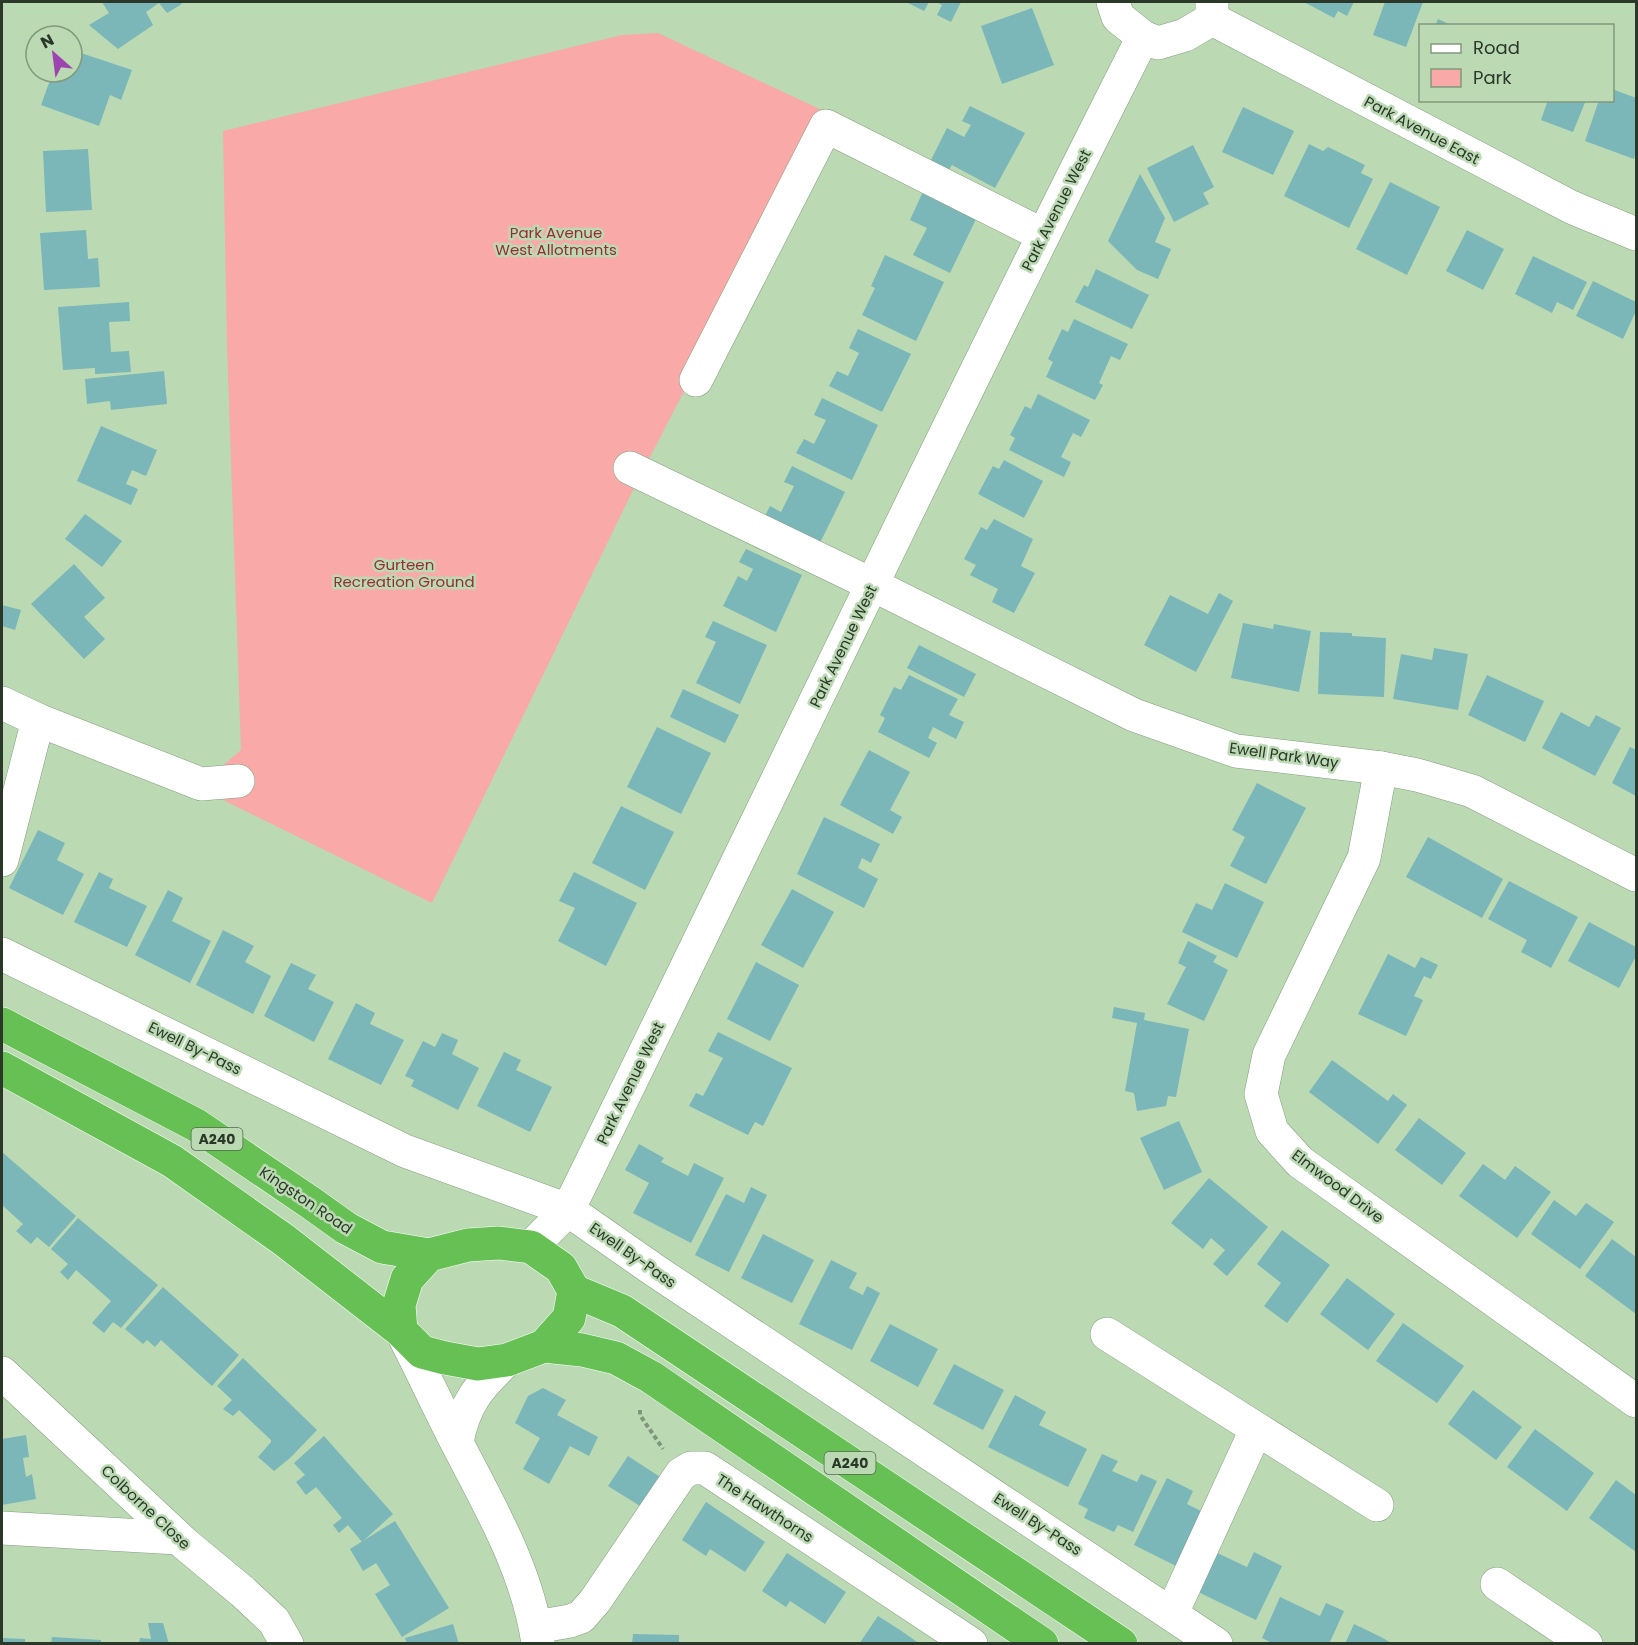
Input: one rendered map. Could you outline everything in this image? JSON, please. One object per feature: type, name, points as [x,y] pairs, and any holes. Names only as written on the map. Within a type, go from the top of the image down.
[{"type":"highway","name":"Kingston Road","points":[[2,1024],[196,1125],[346,1228],[382,1247],[429,1255]]},
{"type":"highway","name":"A240","points":[[2,1068],[172,1161],[284,1240],[402,1333]]},
{"type":"highway","points":[[499,1243],[531,1247],[561,1268],[574,1291],[568,1318],[544,1346],[507,1360],[478,1364],[422,1352],[402,1333],[399,1305],[407,1279],[429,1255],[468,1245],[499,1243]]},
{"type":"highway","name":"A240","points":[[574,1291],[622,1311],[1121,1644]]},
{"type":"highway","name":"A240","points":[[544,1346],[582,1350],[616,1358],[647,1375],[1042,1644]]},
{"type":"street","points":[[1113,2],[1118,17],[1143,37],[1158,43],[1185,35],[1212,10]]},
{"type":"street","name":"Park Avenue East","points":[[1212,10],[1570,207],[1636,234]]},
{"type":"street","name":"Park Avenue West","points":[[531,1247],[568,1210],[1043,235],[1143,37]]},
{"type":"street","points":[[696,380],[826,126],[1043,235]]},
{"type":"street","name":"Ewell Park Way","points":[[630,468],[873,585],[1134,715],[1236,751],[1381,768],[1417,775],[1472,792],[1636,875]]},
{"type":"street","points":[[2,704],[201,784],[238,781]]},
{"type":"street","points":[[2,860],[38,720]]},
{"type":"street","name":"Elmwood Drive","points":[[1381,768],[1364,858],[1269,1055],[1261,1094],[1272,1131],[1300,1162],[1636,1401]]},
{"type":"street","name":"Ewell By-Pass","points":[[2,954],[405,1150],[568,1210],[657,1272],[1216,1644]]},
{"type":"street","points":[[402,1333],[500,1524],[526,1594],[537,1635],[581,1617],[595,1601],[681,1474]]},
{"type":"street","points":[[1107,1334],[1377,1505]]},
{"type":"street","points":[[457,1442],[461,1420],[471,1398],[488,1377],[507,1360]]},
{"type":"street","name":"Colborne Close","points":[[2,1373],[178,1538],[274,1621],[287,1644]]},
{"type":"street","points":[[1172,1613],[1256,1430]]},
{"type":"street","name":"The Hawthorns","points":[[681,1474],[691,1468],[705,1468],[971,1644]]},
{"type":"street","points":[[2,1528],[178,1538]]},
{"type":"street","points":[[1497,1584],[1586,1644]]},
{"type":"path","points":[[647,1375],[639,1403],[640,1415],[681,1474]]},
{"type":"green space","points":[[658,33],[828,113],[636,484],[432,903],[199,788],[241,750],[227,346],[223,131],[622,35]]},
{"type":"building","points":[[102,2],[180,2],[182,4],[167,13],[159,3],[146,12],[153,25],[118,49],[89,25],[109,13]]},
{"type":"building","points":[[909,2],[929,2],[924,11]]},
{"type":"building","points":[[936,2],[961,2],[951,22],[937,15],[942,5]]},
{"type":"building","points":[[1304,2],[1354,2],[1347,16],[1338,11],[1334,18]]},
{"type":"building","points":[[1385,2],[1423,2],[1406,47],[1373,35]]},
{"type":"building","points":[[1032,8],[1054,65],[1002,84],[981,26]]},
{"type":"building","points":[[1438,19],[1449,24],[1436,24]]},
{"type":"building","points":[[84,54],[132,70],[121,100],[110,95],[99,126],[41,105],[49,84],[84,84]]},
{"type":"building","points":[[1614,90],[1636,98],[1634,159],[1585,141],[1598,102],[1614,102]]},
{"type":"building","points":[[1547,102],[1585,102],[1573,132],[1541,120]]},
{"type":"building","points":[[970,106],[1025,133],[995,188],[952,165],[948,171],[930,162],[947,128],[964,137],[971,125],[962,121]]},
{"type":"building","points":[[1243,107],[1294,131],[1273,175],[1222,152]]},
{"type":"building","points":[[1309,144],[1323,151],[1328,147],[1365,165],[1361,173],[1373,179],[1349,228],[1284,196]]},
{"type":"building","points":[[1193,145],[1214,187],[1203,193],[1209,204],[1174,222],[1147,168]]},
{"type":"building","points":[[88,149],[92,210],[46,212],[43,151]]},
{"type":"building","points":[[1140,174],[1165,218],[1155,242],[1171,249],[1158,279],[1137,270],[1108,241]]},
{"type":"building","points":[[1390,182],[1440,207],[1407,275],[1356,249]]},
{"type":"building","points":[[927,183],[978,215],[950,273],[913,255],[927,228],[910,220]]},
{"type":"building","points":[[86,230],[88,259],[98,258],[100,287],[44,290],[40,233]]},
{"type":"building","points":[[1467,230],[1504,249],[1483,290],[1446,271]]},
{"type":"building","points":[[885,255],[944,282],[916,341],[862,315],[875,288],[871,286]]},
{"type":"building","points":[[1533,256],[1587,282],[1573,310],[1557,302],[1552,313],[1515,294]]},
{"type":"building","points":[[1096,269],[1149,295],[1132,329],[1075,302],[1084,285],[1088,287]]},
{"type":"building","points":[[1593,281],[1636,302],[1636,311],[1623,339],[1576,316]]},
{"type":"building","points":[[129,302],[130,321],[109,322],[111,352],[129,351],[131,372],[95,374],[95,368],[63,370],[58,307]]},
{"type":"building","points":[[1074,319],[1128,344],[1120,360],[1111,356],[1099,383],[1103,385],[1095,400],[1046,377],[1053,362],[1048,359],[1062,329],[1068,332]]},
{"type":"building","points":[[858,329],[911,354],[882,412],[829,386],[837,371],[848,376],[859,353],[849,348]]},
{"type":"building","points":[[164,371],[167,404],[111,410],[110,401],[87,404],[85,379]]},
{"type":"building","points":[[1038,394],[1090,420],[1081,437],[1073,433],[1061,457],[1071,462],[1064,477],[1009,450],[1015,438],[1010,435],[1025,406],[1031,409]]},
{"type":"building","points":[[822,398],[878,425],[852,480],[796,453],[804,439],[814,444],[826,420],[814,415]]},
{"type":"building","points":[[101,426],[157,450],[146,476],[132,470],[126,484],[138,489],[131,505],[77,481]]},
{"type":"building","points":[[1004,460],[1043,481],[1024,518],[978,494],[993,466],[999,469]]},
{"type":"building","points":[[792,466],[845,492],[818,547],[763,520],[770,506],[781,512],[794,486],[784,482]]},
{"type":"building","points":[[85,514],[122,541],[102,567],[65,539]]},
{"type":"building","points":[[994,519],[1033,539],[1021,566],[1035,573],[1014,613],[992,602],[998,589],[970,575],[976,565],[964,559],[981,527],[987,530]]},
{"type":"building","points":[[746,549],[802,575],[776,632],[723,606],[738,576],[747,581],[753,569],[739,562]]},
{"type":"building","points":[[74,564],[105,598],[84,617],[105,639],[84,659],[31,604]]},
{"type":"building","points":[[1219,593],[1233,601],[1196,672],[1144,645],[1170,595],[1208,614]]},
{"type":"building","points":[[2,605],[21,610],[15,630],[2,626]]},
{"type":"building","points":[[713,621],[767,645],[740,704],[696,683],[716,642],[705,637]]},
{"type":"building","points":[[1243,623],[1273,629],[1274,624],[1311,631],[1299,692],[1231,678]]},
{"type":"building","points":[[1320,632],[1352,633],[1352,636],[1386,638],[1384,697],[1318,694]]},
{"type":"building","points":[[919,645],[976,674],[964,697],[907,668]]},
{"type":"building","points":[[1434,648],[1468,654],[1458,710],[1393,699],[1401,654],[1432,660]]},
{"type":"building","points":[[909,675],[958,699],[949,715],[964,722],[956,739],[933,727],[928,738],[937,743],[929,758],[878,732],[885,718],[880,715],[894,687],[901,690]]},
{"type":"building","points":[[1487,675],[1544,701],[1525,742],[1468,715]]},
{"type":"building","points":[[683,689],[739,715],[725,743],[670,717]]},
{"type":"building","points":[[1561,712],[1589,727],[1596,715],[1621,728],[1595,776],[1542,748]]},
{"type":"building","points":[[657,727],[711,753],[681,814],[627,787]]},
{"type":"building","points":[[1630,747],[1636,750],[1636,796],[1612,783]]},
{"type":"building","points":[[869,750],[910,772],[890,810],[902,817],[893,834],[840,805]]},
{"type":"building","points":[[1257,783],[1306,808],[1266,884],[1230,866],[1245,837],[1232,830]]},
{"type":"building","points":[[621,806],[674,832],[645,890],[592,863]]},
{"type":"building","points":[[824,817],[880,844],[871,863],[862,858],[858,868],[878,879],[864,908],[797,874]]},
{"type":"building","points":[[38,830],[65,843],[57,860],[84,874],[63,915],[9,888]]},
{"type":"building","points":[[1428,837],[1503,879],[1482,918],[1406,877]]},
{"type":"building","points":[[99,872],[113,879],[109,888],[147,906],[127,947],[74,922]]},
{"type":"building","points":[[574,872],[637,903],[606,966],[558,941],[575,908],[559,901]]},
{"type":"building","points":[[1509,881],[1578,917],[1551,968],[1521,952],[1527,940],[1488,919]]},
{"type":"building","points":[[1225,883],[1264,902],[1237,958],[1182,932],[1196,903],[1212,910]]},
{"type":"building","points":[[792,889],[834,912],[803,968],[761,945]]},
{"type":"building","points":[[168,890],[183,898],[172,921],[211,941],[190,983],[135,955]]},
{"type":"building","points":[[1589,922],[1636,947],[1636,956],[1619,988],[1568,961]]},
{"type":"building","points":[[223,930],[254,946],[245,962],[271,976],[253,1014],[196,985]]},
{"type":"building","points":[[1188,941],[1217,956],[1213,962],[1228,970],[1204,1021],[1167,1004],[1186,967],[1178,963]]},
{"type":"building","points":[[1388,954],[1415,968],[1421,957],[1438,965],[1431,979],[1424,976],[1414,996],[1423,1000],[1406,1036],[1358,1014]]},
{"type":"building","points":[[756,962],[799,985],[770,1041],[727,1019]]},
{"type":"building","points":[[291,963],[316,975],[308,989],[334,1002],[314,1042],[264,1016]]},
{"type":"building","points":[[356,1003],[375,1013],[370,1024],[404,1040],[381,1085],[328,1059]]},
{"type":"building","points":[[1114,1007],[1145,1013],[1144,1020],[1189,1029],[1176,1097],[1168,1096],[1166,1106],[1137,1111],[1134,1093],[1125,1091],[1137,1023],[1112,1018]]},
{"type":"building","points":[[718,1032],[792,1068],[763,1126],[755,1122],[748,1135],[689,1106],[696,1093],[703,1096],[723,1058],[708,1051]]},
{"type":"building","points":[[442,1033],[458,1040],[452,1054],[479,1068],[458,1110],[411,1086],[414,1080],[405,1076],[423,1041],[435,1047]]},
{"type":"building","points":[[504,1052],[521,1060],[516,1070],[552,1087],[530,1132],[477,1106]]},
{"type":"building","points":[[1332,1060],[1388,1101],[1393,1094],[1407,1105],[1378,1144],[1309,1092]]},
{"type":"building","points":[[1419,1118],[1466,1153],[1442,1185],[1395,1150]]},
{"type":"building","points":[[1179,1121],[1202,1172],[1164,1190],[1140,1138]]},
{"type":"building","points":[[639,1144],[664,1158],[661,1162],[688,1176],[694,1163],[724,1178],[691,1243],[633,1213],[649,1183],[625,1170]]},
{"type":"building","points":[[2,1152],[76,1216],[49,1247],[37,1237],[31,1244],[16,1231],[23,1224],[2,1205]]},
{"type":"building","points":[[1483,1164],[1505,1180],[1515,1166],[1551,1192],[1517,1238],[1459,1196]]},
{"type":"building","points":[[1209,1178],[1268,1227],[1227,1276],[1213,1264],[1225,1250],[1211,1238],[1203,1249],[1171,1223]]},
{"type":"building","points":[[751,1187],[767,1195],[729,1272],[695,1255],[726,1194],[744,1203]]},
{"type":"building","points":[[1554,1200],[1576,1216],[1586,1203],[1614,1222],[1580,1269],[1531,1234]]},
{"type":"building","points":[[78,1218],[158,1285],[121,1328],[113,1322],[104,1333],[92,1323],[111,1301],[76,1270],[68,1280],[60,1272],[68,1264],[51,1249]]},
{"type":"building","points":[[1282,1230],[1330,1265],[1287,1323],[1264,1306],[1281,1283],[1257,1264]]},
{"type":"building","points":[[763,1234],[814,1260],[792,1303],[741,1278]]},
{"type":"building","points":[[1612,1239],[1636,1257],[1636,1314],[1585,1276]]},
{"type":"building","points":[[831,1260],[857,1273],[849,1288],[863,1295],[867,1286],[880,1293],[852,1350],[799,1324]]},
{"type":"building","points":[[1347,1278],[1395,1314],[1368,1350],[1320,1314]]},
{"type":"building","points":[[163,1287],[239,1355],[212,1386],[161,1340],[155,1347],[147,1340],[143,1344],[125,1329]]},
{"type":"building","points":[[1403,1323],[1464,1366],[1437,1403],[1376,1361]]},
{"type":"building","points":[[890,1324],[938,1349],[918,1387],[870,1361]]},
{"type":"building","points":[[243,1358],[317,1430],[274,1471],[258,1457],[271,1440],[239,1410],[233,1416],[223,1409],[232,1400],[217,1386]]},
{"type":"building","points":[[954,1364],[1004,1390],[983,1430],[933,1404]]},
{"type":"building","points":[[543,1388],[566,1400],[557,1415],[598,1437],[589,1456],[570,1446],[549,1484],[523,1469],[540,1438],[515,1423],[528,1396]]},
{"type":"building","points":[[1473,1390],[1522,1427],[1496,1460],[1448,1424]]},
{"type":"building","points":[[1015,1395],[1046,1412],[1039,1425],[1087,1449],[1068,1487],[988,1447]]},
{"type":"building","points":[[1535,1429],[1594,1473],[1567,1511],[1507,1467]]},
{"type":"building","points":[[26,1435],[29,1457],[23,1458],[26,1477],[32,1474],[36,1499],[2,1505],[2,1439]]},
{"type":"building","points":[[324,1436],[393,1514],[362,1542],[348,1525],[339,1533],[333,1525],[342,1518],[316,1487],[306,1495],[296,1482],[305,1475],[294,1463]]},
{"type":"building","points":[[1102,1454],[1118,1461],[1112,1471],[1137,1482],[1141,1474],[1157,1481],[1133,1532],[1118,1525],[1114,1532],[1084,1518],[1088,1509],[1078,1504]]},
{"type":"building","points":[[628,1456],[660,1477],[640,1506],[608,1486]]},
{"type":"building","points":[[1167,1478],[1193,1491],[1187,1504],[1213,1517],[1186,1571],[1134,1545]]},
{"type":"building","points":[[1616,1480],[1636,1495],[1636,1552],[1589,1518]]},
{"type":"building","points":[[706,1502],[765,1542],[745,1572],[710,1549],[706,1556],[682,1540]]},
{"type":"building","points":[[395,1521],[449,1608],[402,1637],[375,1594],[390,1585],[376,1563],[363,1571],[350,1549]]},
{"type":"building","points":[[1213,1551],[1247,1567],[1254,1552],[1282,1566],[1256,1620],[1194,1590]]},
{"type":"building","points":[[787,1553],[846,1592],[825,1624],[790,1601],[786,1607],[762,1591]]},
{"type":"building","points":[[1280,1597],[1320,1616],[1326,1603],[1344,1611],[1329,1644],[1274,1644],[1262,1638]]},
{"type":"building","points":[[878,1616],[900,1630],[920,1644],[859,1644]]},
{"type":"building","points":[[148,1623],[163,1623],[169,1644],[139,1644],[140,1638],[151,1639]]},
{"type":"building","points":[[453,1624],[459,1644],[407,1644],[405,1638]]},
{"type":"building","points":[[1354,1624],[1381,1637],[1393,1644],[1345,1644]]},
{"type":"building","points":[[633,1634],[679,1635],[679,1644],[632,1644]]},
{"type":"building","points":[[52,1637],[101,1640],[101,1644],[51,1644]]},
{"type":"building","points":[[2,1638],[25,1639],[25,1644],[2,1644]]},
{"type":"park label","name":"Park Avenue West Allotments","points":[[556,240]]},
{"type":"park label","name":"Gurteen Recreation Ground","points":[[404,572]]}]
